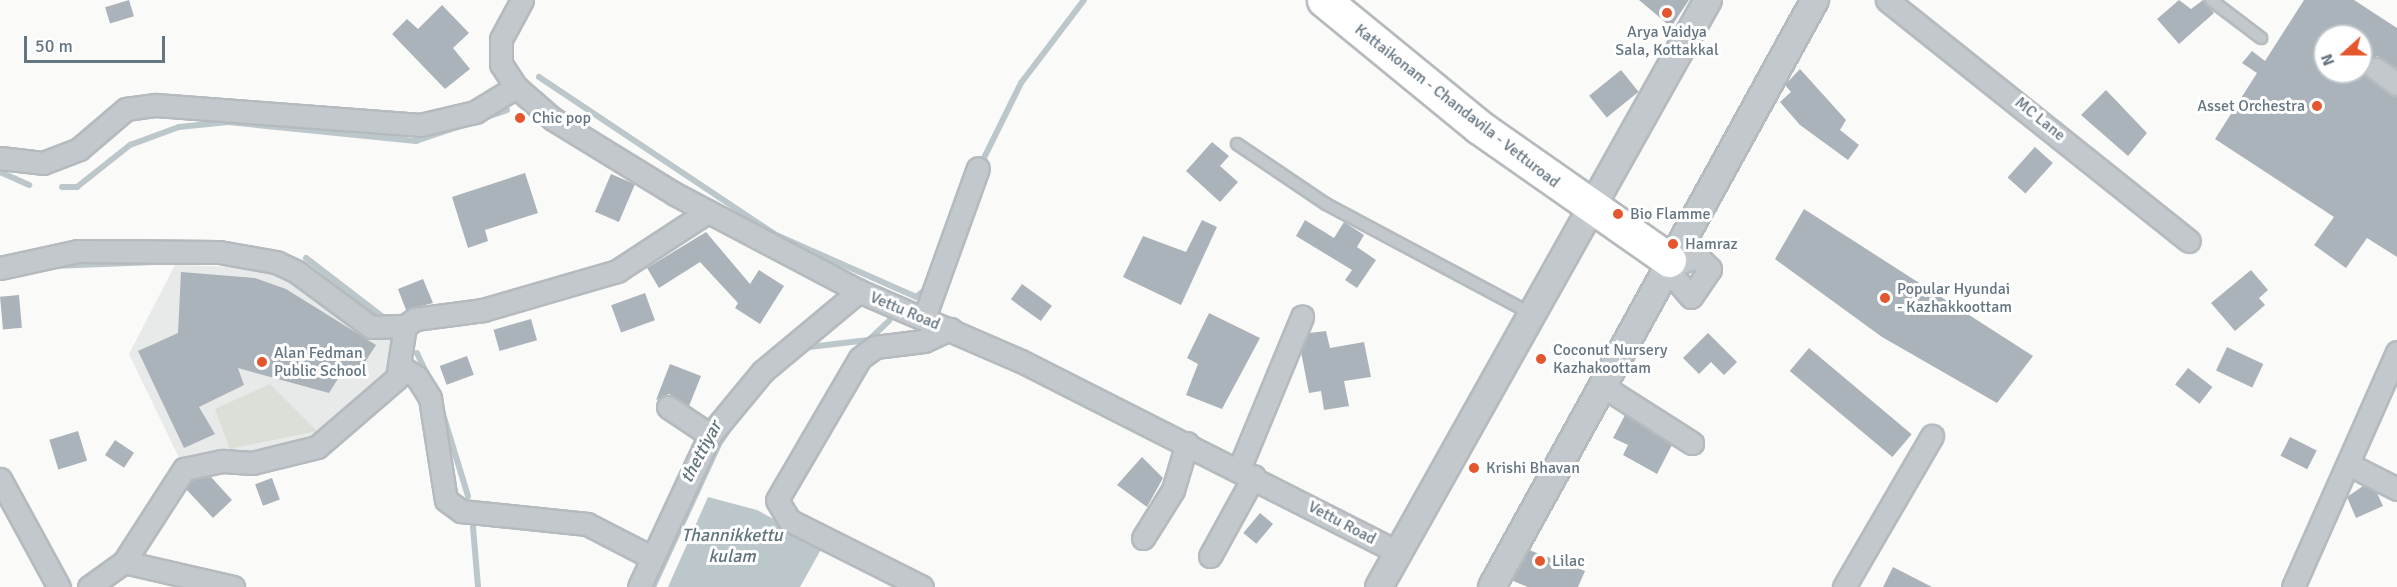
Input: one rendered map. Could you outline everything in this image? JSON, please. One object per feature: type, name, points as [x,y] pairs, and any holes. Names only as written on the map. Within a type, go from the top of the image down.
[{"type":"main road","name":"Kattaikonam - Chandavila - Vetturoad","points":[[1324,0],[1591,210],[1672,262]]},
{"type":"street","name":"Vettu Road","points":[[522,0],[505,25],[500,51],[516,87],[553,119],[707,212],[859,291],[950,330],[1187,443],[1397,552]]},
{"type":"street","points":[[1379,587],[1397,552],[1459,453],[1532,314],[1708,0]]},
{"type":"street","points":[[1492,587],[1601,385],[1672,262],[1815,0]]},
{"type":"street","name":"MC Lane","points":[[1887,0],[2189,241]]},
{"type":"street","points":[[2376,69],[2397,84]]},
{"type":"street","points":[[0,158],[43,163],[79,149],[126,109],[156,105],[420,125],[475,112],[516,87]]},
{"type":"street","points":[[924,318],[978,168]]},
{"type":"street","points":[[0,268],[78,250],[219,252],[276,262],[297,272],[371,327],[405,326],[426,316],[548,295],[617,271],[707,212]]},
{"type":"street","points":[[639,587],[710,435],[763,371],[859,291]]},
{"type":"street","points":[[1210,556],[1246,472],[1302,317]]},
{"type":"street","points":[[89,587],[124,562],[184,469],[223,461],[252,463],[317,447],[392,383],[401,368],[405,326]]},
{"type":"street","points":[[922,587],[789,520],[777,500],[860,358],[875,347],[924,340],[950,330]]},
{"type":"street","points":[[2293,587],[2348,464],[2388,395],[2397,352]]},
{"type":"street","points":[[401,368],[417,377],[429,398],[446,500],[461,510],[587,524],[653,558]]},
{"type":"street","points":[[1601,385],[1692,443]]},
{"type":"street","points":[[669,407],[710,435]]},
{"type":"street","points":[[1844,587],[1932,436]]},
{"type":"street","points":[[1143,538],[1173,490],[1187,443]]},
{"type":"street","points":[[2348,464],[2397,489]]},
{"type":"street","points":[[0,479],[59,587]]},
{"type":"street","points":[[124,562],[232,587]]},
{"type":"lane","points":[[2211,0],[2261,38]]},
{"type":"lane","points":[[1237,144],[1326,204],[1532,314]]},
{"type":"shaded area","name":"Alan Fedman Public School","points":[[175,265],[268,268],[317,296],[359,331],[395,339],[391,369],[329,434],[278,453],[181,462],[129,354]]},
{"type":"shaded area","points":[[270,384],[317,431],[230,449],[215,409]]},
{"type":"water","name":"Thannikkettu kulam","points":[[708,497],[757,510],[823,546],[800,587],[668,587]]},
{"type":"building","points":[[129,0],[134,16],[110,24],[105,7]]},
{"type":"building","name":"Arya Vaidya Sala, Kottakkal","points":[[1639,0],[1689,0],[1671,27]]},
{"type":"building","points":[[2179,0],[2191,9],[2203,0],[2214,13],[2179,44],[2157,19]]},
{"type":"building","name":"Asset Orchestra","points":[[2304,0],[2354,0],[2397,28],[2397,68],[2377,56],[2373,59],[2373,24],[2313,24],[2313,84],[2373,84],[2373,82],[2397,97],[2397,257],[2367,238],[2346,268],[2314,245],[2334,217],[2215,139],[2257,73],[2242,63],[2252,51],[2265,61]]},
{"type":"building","points":[[442,5],[469,33],[453,48],[470,69],[445,89],[392,34],[407,19],[418,29]]},
{"type":"building","points":[[1800,69],[1846,120],[1840,130],[1859,145],[1848,160],[1800,125],[1780,102],[1791,92],[1785,85]]},
{"type":"building","points":[[1621,70],[1639,92],[1607,118],[1589,96]]},
{"type":"building","points":[[2106,90],[2147,133],[2128,156],[2081,115]]},
{"type":"building","points":[[1212,142],[1229,156],[1220,166],[1238,182],[1220,202],[1186,171]]},
{"type":"building","points":[[2035,147],[2053,163],[2025,194],[2008,177]]},
{"type":"building","points":[[525,173],[538,213],[485,230],[488,241],[468,248],[452,197]]},
{"type":"building","points":[[611,174],[635,184],[619,222],[595,212]]},
{"type":"building","name":"Popular Hyundai - Kazhakkoottam","points":[[1804,209],[2033,356],[1997,403],[1882,337],[1775,259]]},
{"type":"building","points":[[1202,220],[1217,227],[1181,305],[1123,277],[1143,236],[1186,252]]},
{"type":"building","points":[[1305,220],[1334,238],[1344,222],[1364,235],[1357,247],[1376,260],[1357,288],[1345,280],[1352,270],[1296,236]]},
{"type":"building","points":[[706,232],[750,284],[759,270],[784,286],[760,324],[735,308],[738,303],[700,262],[659,288],[647,268]]},
{"type":"building","points":[[2251,270],[2268,290],[2259,298],[2265,305],[2235,331],[2211,303]]},
{"type":"building","points":[[181,272],[255,278],[286,289],[376,345],[358,373],[339,377],[329,393],[238,368],[244,385],[199,407],[215,434],[184,448],[138,351],[178,333]]},
{"type":"building","points":[[423,279],[433,303],[406,310],[398,289]]},
{"type":"building","points":[[1022,284],[1052,306],[1041,321],[1011,299]]},
{"type":"building","points":[[645,293],[655,320],[621,333],[611,305]]},
{"type":"building","points":[[19,295],[22,328],[3,330],[0,297]]},
{"type":"building","points":[[1209,313],[1260,338],[1222,409],[1186,395],[1198,364],[1187,358]]},
{"type":"building","points":[[531,319],[537,340],[500,351],[494,330]]},
{"type":"building","points":[[1326,331],[1330,348],[1364,342],[1371,377],[1344,381],[1349,406],[1324,410],[1321,391],[1309,393],[1301,352],[1309,333]]},
{"type":"building","points":[[1708,333],[1737,362],[1724,375],[1711,362],[1699,374],[1683,358]]},
{"type":"building","points":[[2227,347],[2263,364],[2252,387],[2216,371]]},
{"type":"building","points":[[1809,348],[1912,434],[1892,457],[1790,371]]},
{"type":"building","points":[[467,356],[474,375],[447,385],[440,366]]},
{"type":"building","points":[[670,364],[701,376],[689,406],[669,394],[656,400]]},
{"type":"building","points":[[2188,368],[2212,387],[2199,404],[2175,385]]},
{"type":"building","points":[[1625,415],[1672,445],[1657,474],[1623,455],[1628,445],[1613,438]]},
{"type":"building","points":[[78,431],[87,461],[58,469],[49,440]]},
{"type":"building","points":[[2290,437],[2317,451],[2307,469],[2280,456]]},
{"type":"building","points":[[115,440],[134,453],[124,468],[105,455]]},
{"type":"building","points":[[1142,457],[1163,478],[1147,507],[1117,485]]},
{"type":"building","points":[[211,477],[232,500],[213,518],[186,489],[193,480]]},
{"type":"building","points":[[272,478],[280,500],[263,506],[255,484]]},
{"type":"building","points":[[2363,486],[2377,493],[2383,506],[2356,518],[2347,497]]},
{"type":"building","points":[[1260,513],[1273,524],[1256,544],[1243,533]]},
{"type":"building","name":"Lilac","points":[[1529,550],[1585,571],[1578,587],[1528,587],[1513,581]]},
{"type":"building","points":[[1893,567],[1932,587],[1883,587]]},
{"type":"waterway","points":[[980,166],[1021,83],[1084,0]]},
{"type":"waterway","points":[[539,77],[774,234],[916,297],[927,288]]},
{"type":"waterway","points":[[62,187],[77,187],[130,145],[179,127],[228,122],[416,141],[507,110]]},
{"type":"waterway","points":[[0,172],[29,185]]},
{"type":"waterway","points":[[306,258],[388,321]]},
{"type":"waterway","points":[[51,266],[155,262]]},
{"type":"waterway","points":[[801,348],[869,340],[889,321]]},
{"type":"waterway","points":[[417,353],[432,385]]},
{"type":"waterway","name":"thettiyar","points":[[763,386],[779,370]]},
{"type":"waterway","points":[[442,411],[468,496]]},
{"type":"waterway","name":"thettiyar","points":[[653,587],[719,444],[736,419]]},
{"type":"waterway","points":[[473,527],[478,587]]},
{"type":"place","name":"Arya Vaidya Sala, Kottakkal","points":[[1667,13]]},
{"type":"place","name":"Asset Orchestra","points":[[2317,106]]},
{"type":"place","name":"Chic pop","points":[[520,118]]},
{"type":"place","name":"Bio Flamme","points":[[1618,214]]},
{"type":"place","name":"Hamraz","points":[[1673,244]]},
{"type":"place","name":"Popular Hyundai - Kazhakkoottam","points":[[1885,298]]},
{"type":"place","name":"Coconut Nursery Kazhakoottam","points":[[1541,359]]},
{"type":"place","name":"Alan Fedman Public School","points":[[262,362]]},
{"type":"place","name":"Krishi Bhavan","points":[[1474,468]]},
{"type":"place","name":"Lilac","points":[[1540,561]]}]
